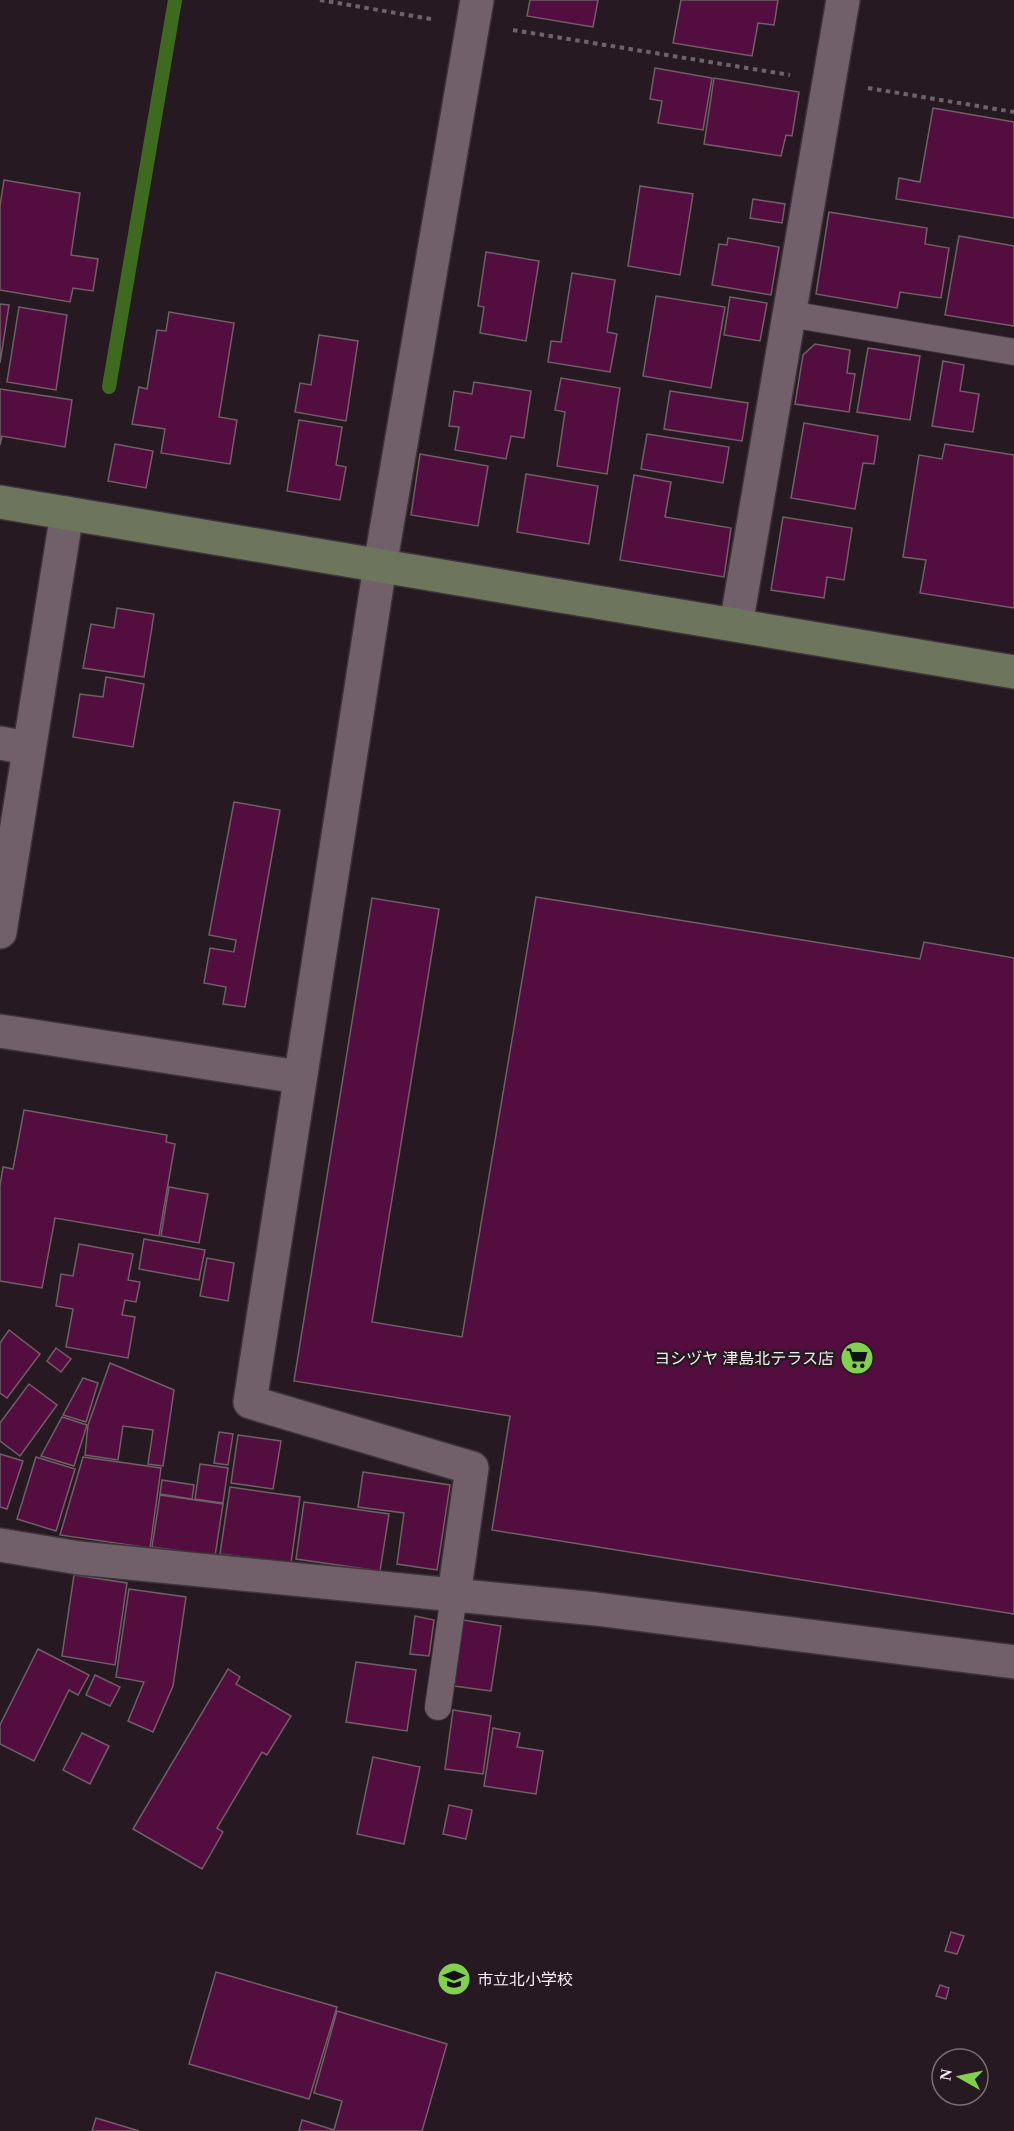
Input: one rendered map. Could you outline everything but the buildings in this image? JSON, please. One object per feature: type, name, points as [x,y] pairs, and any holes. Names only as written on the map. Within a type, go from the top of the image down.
[{"type":"street","points":[[736,625],[843,0]]},
{"type":"street","points":[[454,1595],[472,1468],[250,1402],[380,566],[475,12]]},
{"type":"street","points":[[0,502],[1014,672]]},
{"type":"street","points":[[0,932],[15,745],[67,513]]},
{"type":"street","points":[[0,1031],[299,1077]]},
{"type":"street","points":[[0,1545],[79,1558],[596,1609],[1014,1662]]},
{"type":"lane","points":[[789,314],[1014,352]]},
{"type":"lane","points":[[438,1707],[454,1595]]},
{"type":"path","points":[[320,0],[451,22],[475,12],[829,82],[1014,112]]},
{"type":"waterway","points":[[109,387],[175,0]]},
{"type":"place","name":"ヨシヅヤ 津島北テラス店","points":[[857,1358]]},
{"type":"place","name":"市立北小学校","points":[[454,1979]]}]
